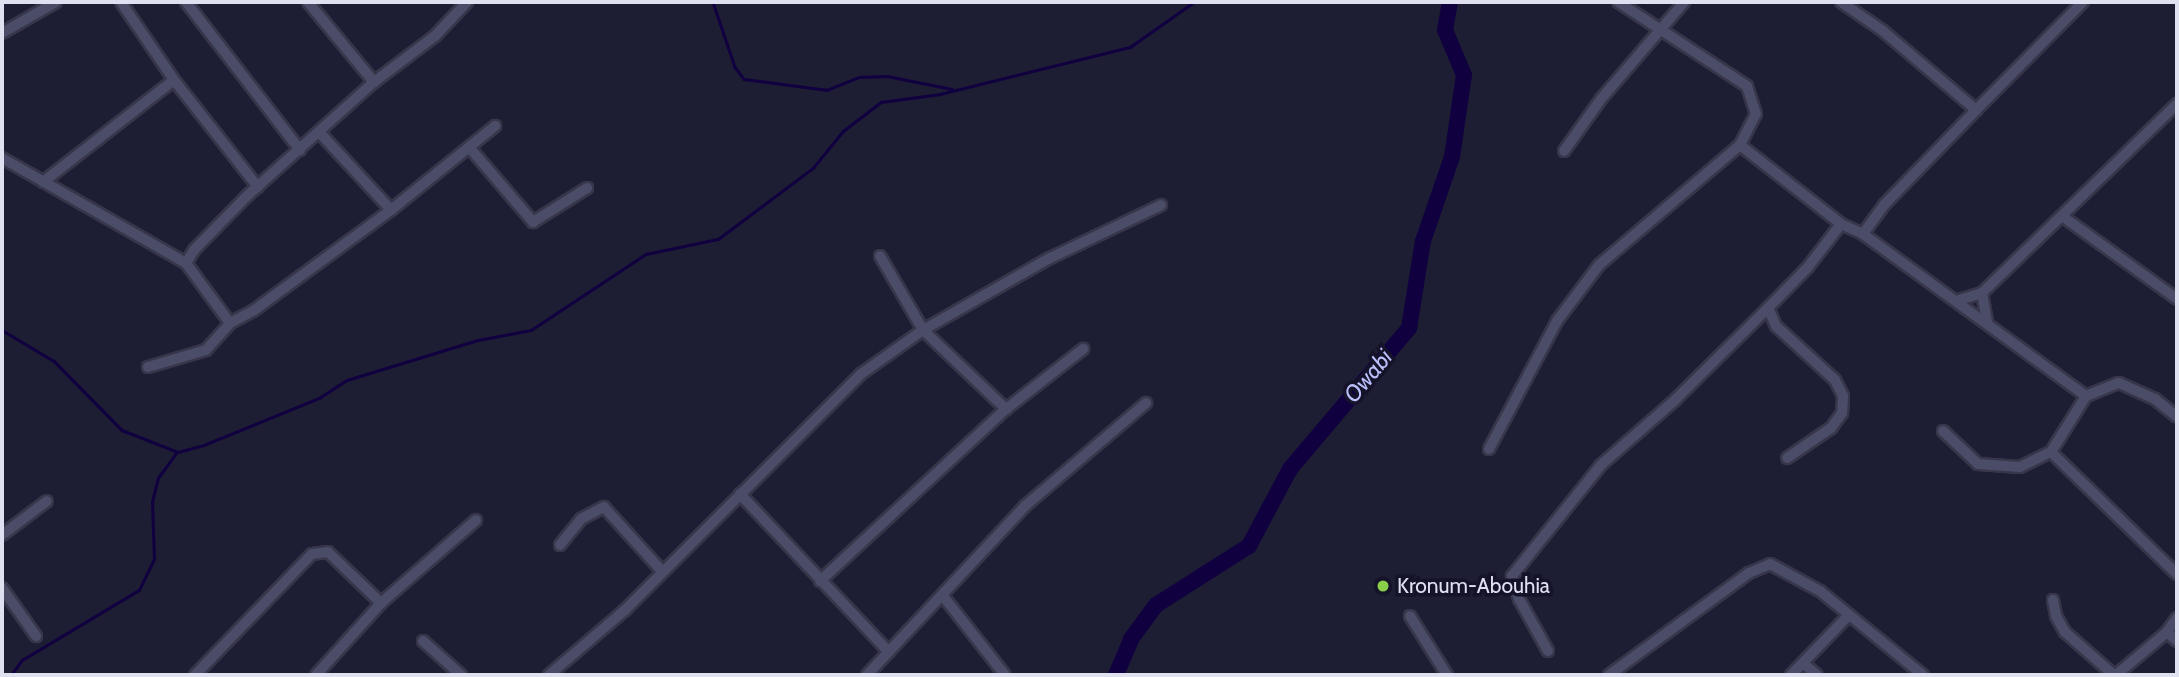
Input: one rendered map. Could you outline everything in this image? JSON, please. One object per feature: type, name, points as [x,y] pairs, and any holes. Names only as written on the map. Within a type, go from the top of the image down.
[{"type":"street","points":[[2,33],[56,2]]},
{"type":"street","points":[[121,2],[174,80],[258,187]]},
{"type":"street","points":[[186,2],[300,150]]},
{"type":"street","points":[[308,2],[374,82]]},
{"type":"street","points":[[186,263],[258,187],[374,82],[435,36],[467,2]]},
{"type":"street","points":[[1489,449],[1557,321],[1599,265],[1740,145],[1756,114],[1747,86],[1658,31],[1618,2]]},
{"type":"street","points":[[1564,151],[1684,2]]},
{"type":"street","points":[[1841,2],[1883,31],[1976,110]]},
{"type":"street","points":[[1863,234],[1884,205],[2083,2]]},
{"type":"street","points":[[43,182],[174,80]]},
{"type":"street","points":[[1959,300],[1982,293],[2177,104]]},
{"type":"street","points":[[148,367],[206,351],[230,323],[253,311],[391,210],[495,126]]},
{"type":"street","points":[[320,133],[391,210]]},
{"type":"street","points":[[1740,145],[1841,224],[1863,234],[1959,300],[2086,396]]},
{"type":"street","points":[[469,146],[533,222],[587,188]]},
{"type":"street","points":[[2,158],[186,263],[230,323]]},
{"type":"street","points":[[549,675],[625,610],[661,570],[851,384],[923,330],[1049,258],[1161,205]]},
{"type":"street","points":[[2062,216],[2177,299]]},
{"type":"street","points":[[1548,651],[1519,599],[1512,576],[1601,465],[1676,399],[1768,308],[1841,224]]},
{"type":"street","points":[[880,257],[923,330],[1006,409]]},
{"type":"street","points":[[1982,293],[1987,322]]},
{"type":"street","points":[[1768,308],[1776,326],[1835,380],[1843,396],[1842,413],[1831,428],[1787,458]]},
{"type":"street","points":[[820,581],[1006,409],[1083,349]]},
{"type":"street","points":[[1943,431],[1978,464],[2020,467],[2051,452],[2086,396],[2119,383],[2155,399],[2177,417]]},
{"type":"street","points":[[867,675],[1025,506],[1146,403]]},
{"type":"street","points":[[2051,452],[2177,574]]},
{"type":"street","points":[[740,494],[889,652]]},
{"type":"street","points":[[2,535],[47,501]]},
{"type":"street","points":[[560,545],[581,519],[604,507],[661,570]]},
{"type":"street","points":[[316,675],[382,603],[476,520]]},
{"type":"street","points":[[195,675],[312,554],[328,552],[382,603]]},
{"type":"street","points":[[1609,675],[1749,573],[1770,564],[1820,591],[1923,675]]},
{"type":"street","points":[[2,588],[36,636]]},
{"type":"street","points":[[943,596],[1005,675]]},
{"type":"street","points":[[2053,600],[2056,616],[2066,632],[2115,675],[2167,632],[2177,618]]},
{"type":"street","points":[[1791,675],[1849,615]]},
{"type":"street","points":[[1410,616],[1447,675]]},
{"type":"street","points":[[2167,632],[2177,641]]},
{"type":"street","points":[[423,640],[461,675]]},
{"type":"street","points":[[1803,663],[1816,675]]},
{"type":"waterway","points":[[713,2],[735,67],[744,79],[827,90],[860,77],[887,76],[952,89]]},
{"type":"waterway","points":[[2,330],[54,361],[122,430],[178,452],[204,445],[319,398],[347,380],[478,340],[531,330],[646,254],[718,239],[813,168],[843,131],[881,102],[940,94],[1130,47],[1194,2]]},
{"type":"waterway","name":"Owabi","points":[[1116,675],[1131,639],[1156,605],[1249,546],[1290,469],[1409,328],[1423,241],[1452,157],[1464,75],[1445,30],[1450,2]]},
{"type":"waterway","points":[[11,675],[22,660],[139,590],[154,559],[152,502],[158,478],[177,452]]},
{"type":"place","name":"Kronum-Abouhia","points":[[1383,586]]}]
